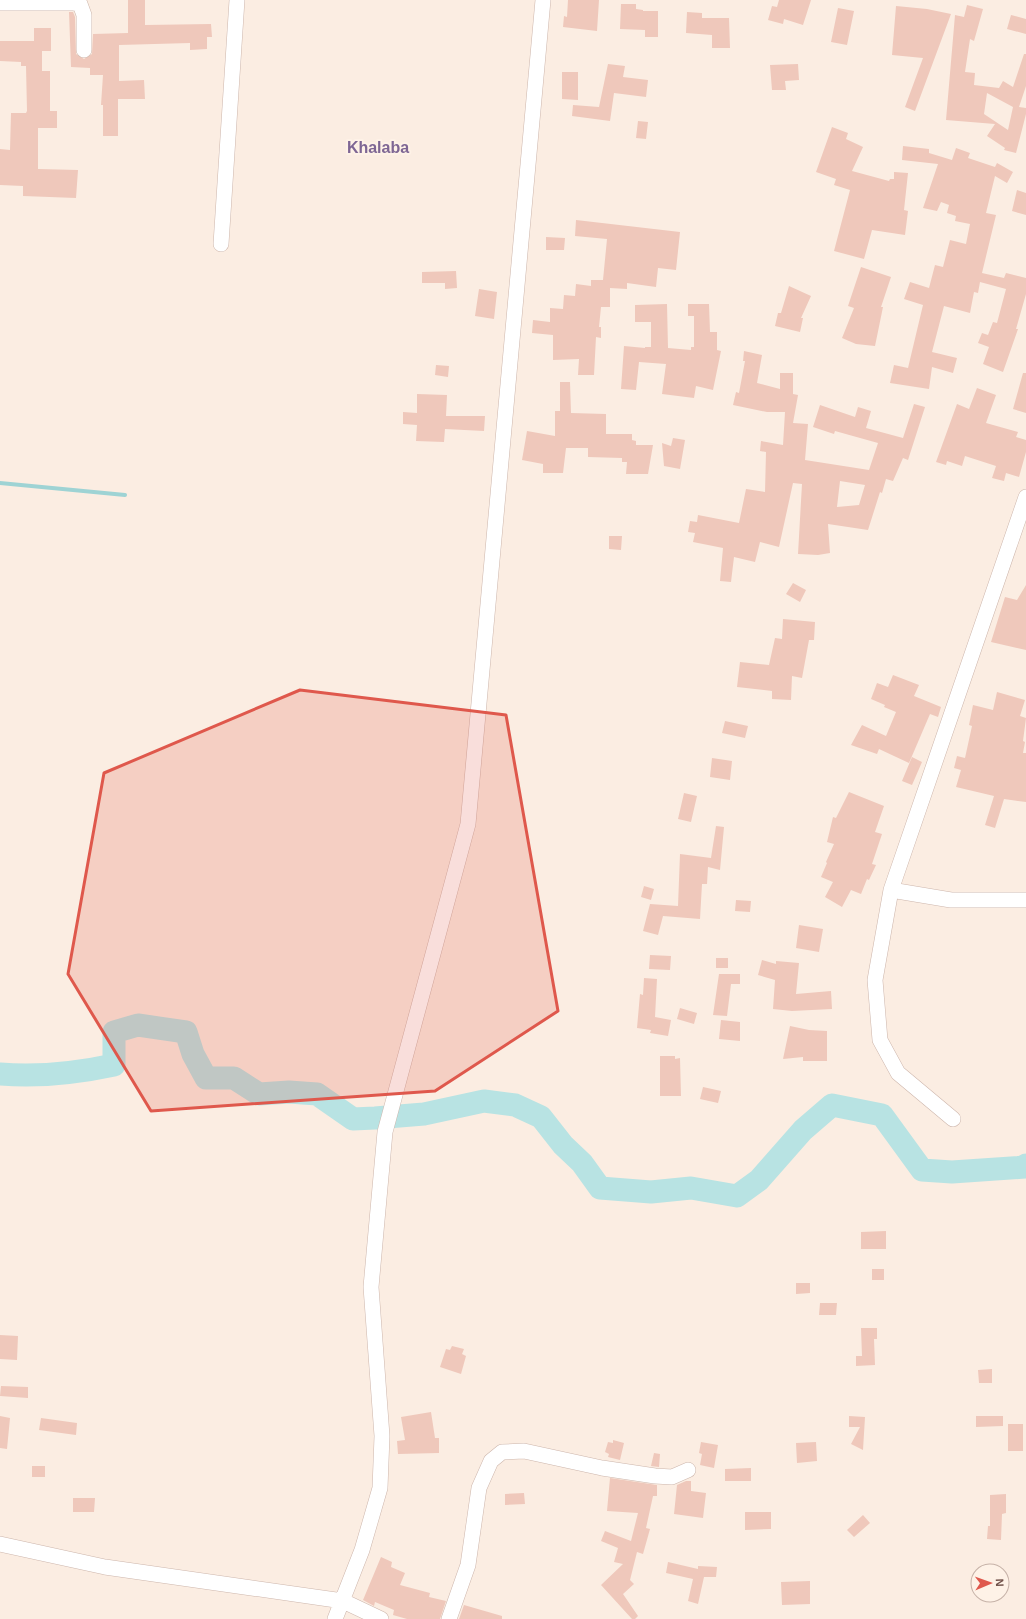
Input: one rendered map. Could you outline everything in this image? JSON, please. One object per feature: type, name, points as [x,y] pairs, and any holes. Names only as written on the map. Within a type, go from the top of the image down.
[{"type":"street","points":[[221,244],[237,0]]},
{"type":"street","points":[[335,1619],[362,1550],[380,1488],[382,1436],[371,1287],[385,1132],[468,824],[543,0]]},
{"type":"street","points":[[0,3],[80,4],[84,15],[84,50]]},
{"type":"street","points":[[953,1119],[898,1073],[880,1040],[875,980],[891,890],[1026,497]]},
{"type":"street","points":[[891,890],[951,900],[1026,900]]},
{"type":"street","points":[[449,1619],[468,1565],[479,1488],[491,1461],[502,1452],[524,1451],[602,1468],[655,1476],[672,1477],[688,1470]]},
{"type":"street","points":[[0,1544],[106,1567],[343,1601],[380,1619]]},
{"type":"highlighted area","points":[[300,690],[506,715],[558,1011],[435,1091],[151,1111],[68,974],[104,773]]},
{"type":"building","points":[[128,0],[145,0],[145,25],[211,24],[212,37],[207,37],[207,49],[190,50],[190,43],[119,45],[119,81],[144,80],[145,99],[118,99],[118,136],[103,136],[103,105],[101,105],[103,75],[90,75],[90,68],[71,67],[69,12],[73,12],[75,17],[76,54],[84,59],[92,54],[93,34],[128,33]]},
{"type":"building","points":[[568,0],[599,0],[597,31],[563,27],[564,16],[567,17]]},
{"type":"building","points":[[779,0],[811,0],[803,25],[784,19],[783,24],[768,20],[772,6],[777,7]]},
{"type":"building","points":[[621,4],[636,4],[636,9],[643,11],[658,11],[658,37],[645,37],[645,30],[620,29]]},
{"type":"building","points":[[967,5],[983,9],[974,41],[970,39],[965,72],[975,73],[974,85],[999,88],[1003,81],[1013,87],[1024,54],[1026,54],[1026,86],[1019,107],[1026,108],[1026,114],[1016,153],[1004,150],[1005,148],[987,136],[995,124],[946,120],[955,15],[964,17]],"holes":[[[987,93],[1013,107],[1008,130],[984,114]]]},
{"type":"building","points":[[896,6],[927,9],[951,14],[915,111],[905,107],[923,58],[892,55]]},
{"type":"building","points":[[838,8],[854,11],[847,45],[831,42]]},
{"type":"building","points":[[687,12],[702,13],[702,18],[729,18],[730,48],[712,48],[712,35],[686,33]]},
{"type":"building","points":[[1011,15],[1026,19],[1026,34],[1007,29]]},
{"type":"building","points":[[34,28],[51,28],[51,51],[42,51],[42,71],[50,71],[50,111],[57,111],[57,128],[38,128],[38,169],[78,170],[76,198],[23,196],[23,186],[0,185],[0,149],[10,150],[11,113],[26,113],[27,111],[26,66],[21,66],[21,62],[0,61],[0,41],[34,41]]},
{"type":"building","points":[[608,64],[625,66],[623,77],[648,80],[646,97],[614,93],[610,121],[572,116],[573,105],[599,107]]},
{"type":"building","points":[[798,64],[799,80],[785,81],[786,90],[772,90],[770,65]]},
{"type":"building","points":[[562,72],[578,72],[578,100],[562,99]]},
{"type":"building","points":[[638,121],[648,122],[646,139],[636,138]]},
{"type":"building","points":[[832,127],[848,133],[846,139],[863,147],[852,171],[889,181],[890,179],[894,179],[894,172],[908,173],[904,210],[908,211],[905,235],[872,230],[864,259],[834,251],[850,190],[834,185],[836,179],[816,172]]},
{"type":"building","points":[[903,146],[929,149],[929,153],[952,160],[956,148],[970,153],[968,158],[995,167],[997,163],[1013,172],[1007,183],[995,176],[986,213],[996,215],[982,273],[1004,278],[1006,273],[1026,278],[1026,294],[1016,329],[1018,329],[1003,372],[983,364],[989,347],[978,343],[982,333],[988,335],[993,322],[997,323],[1006,289],[980,282],[978,293],[974,292],[970,313],[944,306],[932,352],[957,358],[953,373],[932,367],[929,389],[890,383],[894,365],[908,368],[923,305],[904,299],[910,282],[929,288],[935,265],[943,267],[950,240],[966,244],[970,224],[955,221],[956,216],[947,213],[949,205],[941,202],[937,211],[923,208],[938,164],[902,160]]},
{"type":"building","points":[[1017,190],[1026,193],[1026,215],[1012,211]]},
{"type":"building","points":[[576,220],[680,232],[676,270],[658,268],[656,287],[627,283],[627,289],[610,288],[610,307],[601,307],[599,327],[601,327],[601,338],[596,337],[594,375],[578,375],[579,359],[553,360],[553,335],[532,333],[533,320],[550,322],[550,308],[563,309],[564,295],[575,296],[576,284],[591,286],[591,280],[603,280],[607,239],[575,236]]},
{"type":"building","points":[[546,237],[565,238],[564,250],[546,250]]},
{"type":"building","points":[[861,267],[891,277],[881,307],[883,307],[875,346],[856,344],[842,338],[854,308],[848,306]]},
{"type":"building","points":[[456,271],[457,288],[445,289],[445,283],[422,283],[422,272]]},
{"type":"building","points":[[789,286],[811,296],[801,318],[803,318],[800,332],[775,326],[778,313],[781,313]]},
{"type":"building","points":[[479,289],[497,292],[494,319],[475,316]]},
{"type":"building","points":[[667,304],[668,348],[691,350],[691,347],[694,347],[694,316],[688,316],[688,304],[709,304],[710,332],[717,332],[717,350],[721,351],[713,390],[696,386],[694,398],[662,394],[666,364],[639,362],[636,390],[621,389],[624,346],[645,348],[651,347],[651,322],[635,322],[635,305]]},
{"type":"building","points":[[744,351],[762,355],[757,383],[780,389],[780,373],[793,373],[793,394],[798,395],[793,423],[808,424],[805,460],[869,470],[878,443],[835,431],[834,434],[813,427],[820,405],[855,417],[858,407],[871,411],[866,428],[903,438],[914,404],[925,407],[908,460],[903,458],[893,481],[886,479],[882,493],[880,492],[868,530],[828,524],[830,553],[818,555],[798,554],[802,484],[793,483],[779,547],[760,542],[755,562],[734,557],[731,582],[720,581],[723,548],[693,542],[695,533],[688,532],[690,521],[697,522],[698,515],[739,523],[746,489],[765,492],[766,452],[760,451],[761,441],[783,445],[785,412],[767,412],[733,405],[736,392],[739,393],[745,361],[743,361]],"holes":[[[840,481],[865,485],[859,505],[837,507]]]},
{"type":"building","points":[[436,365],[449,366],[448,377],[435,375]]},
{"type":"building","points":[[1023,373],[1026,373],[1026,413],[1013,409]]},
{"type":"building","points":[[560,382],[570,382],[571,413],[606,414],[606,434],[632,434],[632,440],[636,441],[636,445],[653,445],[648,474],[626,474],[627,462],[622,462],[622,458],[588,457],[588,448],[566,448],[563,473],[543,473],[543,464],[522,460],[527,431],[555,436],[555,411],[560,411]]},
{"type":"building","points":[[977,388],[996,395],[986,423],[1018,432],[1016,437],[1026,440],[1026,452],[1019,477],[1006,473],[1004,481],[992,478],[996,466],[965,456],[962,466],[947,461],[946,465],[936,462],[957,404],[969,409]]},
{"type":"building","points":[[417,394],[447,395],[446,416],[485,416],[484,431],[445,429],[444,442],[416,441],[417,425],[403,424],[403,412],[417,413]]},
{"type":"building","points":[[673,438],[685,440],[680,469],[664,466],[662,443],[671,446]]},
{"type":"building","points":[[609,536],[622,536],[621,550],[609,549]]},
{"type":"building","points":[[793,583],[806,590],[800,602],[786,594]]},
{"type":"building","points":[[1026,585],[1026,650],[991,642],[1005,597],[1017,600]]},
{"type":"building","points":[[783,619],[815,622],[814,640],[809,640],[802,678],[792,676],[791,700],[772,699],[772,691],[737,687],[740,662],[769,665],[775,638],[782,639]]},
{"type":"building","points":[[893,675],[919,685],[914,696],[941,707],[938,717],[930,714],[909,763],[879,749],[877,754],[851,745],[862,725],[886,736],[896,712],[871,699],[877,683],[888,687]]},
{"type":"building","points":[[997,692],[1025,700],[1020,716],[1026,718],[1023,753],[1026,753],[1026,802],[1004,799],[995,828],[985,825],[994,796],[956,787],[961,770],[954,768],[957,756],[965,758],[972,726],[969,725],[973,705],[993,710]]},
{"type":"building","points":[[725,721],[748,726],[745,738],[722,733]]},
{"type":"building","points":[[912,757],[922,762],[912,785],[902,781]]},
{"type":"building","points":[[712,758],[732,761],[730,780],[710,777]]},
{"type":"building","points":[[849,792],[884,806],[875,832],[882,834],[872,864],[876,865],[869,880],[867,879],[861,894],[851,890],[842,907],[825,897],[833,882],[821,877],[834,844],[827,842],[833,817],[836,818]]},
{"type":"building","points":[[684,793],[697,796],[691,822],[678,819]]},
{"type":"building","points":[[716,826],[724,827],[720,870],[708,867],[707,884],[702,884],[700,919],[663,916],[658,935],[643,931],[650,904],[678,906],[680,854],[711,858]]},
{"type":"building","points":[[644,886],[654,889],[651,900],[641,897]]},
{"type":"building","points":[[736,900],[751,901],[750,912],[735,911]]},
{"type":"building","points":[[799,925],[823,929],[819,952],[796,948]]},
{"type":"building","points":[[650,955],[671,956],[670,970],[649,969]]},
{"type":"building","points":[[716,958],[728,958],[728,968],[716,968]]},
{"type":"building","points":[[762,960],[776,964],[776,961],[799,963],[796,994],[831,991],[832,1009],[792,1011],[773,1009],[775,980],[758,975]]},
{"type":"building","points":[[719,974],[740,974],[740,984],[731,984],[727,1016],[713,1015]]},
{"type":"building","points":[[644,978],[657,979],[655,1017],[671,1020],[668,1036],[650,1033],[651,1030],[637,1028],[640,994],[643,995]]},
{"type":"building","points":[[680,1008],[697,1013],[694,1024],[677,1019]]},
{"type":"building","points":[[721,1020],[740,1022],[740,1041],[719,1039]]},
{"type":"building","points":[[790,1026],[809,1030],[827,1031],[827,1061],[803,1061],[803,1057],[783,1059]]},
{"type":"building","points":[[660,1056],[675,1056],[675,1059],[680,1058],[681,1096],[660,1096]]},
{"type":"building","points":[[703,1087],[721,1091],[718,1103],[700,1099]]},
{"type":"building","points":[[886,1231],[886,1249],[861,1249],[861,1232]]},
{"type":"building","points":[[872,1269],[884,1269],[884,1280],[872,1280]]},
{"type":"building","points":[[796,1283],[810,1283],[810,1293],[796,1294]]},
{"type":"building","points":[[820,1303],[837,1303],[836,1315],[819,1315]]},
{"type":"building","points":[[861,1328],[877,1328],[877,1339],[874,1339],[875,1365],[856,1366],[856,1356],[862,1356]]},
{"type":"building","points":[[0,1335],[18,1336],[17,1360],[0,1359]]},
{"type":"building","points":[[452,1346],[464,1349],[462,1354],[466,1356],[461,1374],[440,1367],[446,1349],[450,1350]]},
{"type":"building","points":[[992,1369],[992,1383],[979,1383],[978,1370]]},
{"type":"building","points":[[1,1386],[28,1387],[28,1398],[0,1396]]},
{"type":"building","points":[[431,1412],[435,1438],[439,1438],[439,1453],[398,1454],[397,1441],[405,1440],[401,1417]]},
{"type":"building","points":[[0,1416],[10,1418],[7,1449],[0,1448]]},
{"type":"building","points":[[849,1416],[865,1417],[863,1450],[851,1444],[860,1427],[849,1427]]},
{"type":"building","points":[[976,1416],[1003,1416],[1003,1426],[976,1427]]},
{"type":"building","points":[[41,1418],[77,1423],[76,1435],[39,1430]]},
{"type":"building","points":[[1008,1424],[1023,1424],[1023,1451],[1008,1451]]},
{"type":"building","points":[[613,1440],[624,1443],[620,1460],[608,1457],[609,1454],[605,1452],[608,1442],[613,1443]]},
{"type":"building","points":[[701,1442],[718,1445],[714,1468],[700,1465],[702,1454],[699,1453]]},
{"type":"building","points":[[816,1442],[817,1461],[797,1463],[796,1443]]},
{"type":"building","points":[[654,1453],[660,1454],[659,1467],[651,1466]]},
{"type":"building","points":[[32,1466],[45,1466],[45,1477],[32,1477]]},
{"type":"building","points":[[751,1468],[751,1481],[725,1481],[725,1469]]},
{"type":"building","points":[[610,1478],[657,1485],[657,1496],[653,1496],[646,1528],[650,1529],[643,1554],[637,1552],[630,1580],[634,1584],[623,1594],[638,1616],[635,1619],[632,1619],[601,1585],[623,1564],[614,1562],[618,1548],[601,1541],[605,1531],[631,1541],[638,1513],[607,1511]]},
{"type":"building","points":[[686,1481],[691,1481],[691,1491],[706,1493],[703,1518],[674,1514],[677,1485]]},
{"type":"building","points":[[524,1493],[525,1504],[505,1505],[505,1494]]},
{"type":"building","points":[[1006,1494],[1006,1513],[1002,1514],[1001,1540],[987,1539],[988,1526],[990,1526],[990,1495]]},
{"type":"building","points":[[73,1498],[95,1498],[94,1512],[73,1512]]},
{"type":"building","points":[[745,1512],[771,1512],[771,1529],[745,1530]]},
{"type":"building","points":[[863,1515],[870,1523],[854,1537],[847,1530]]},
{"type":"building","points":[[381,1557],[392,1562],[391,1567],[405,1573],[400,1585],[430,1593],[429,1597],[446,1601],[440,1619],[407,1619],[393,1615],[394,1610],[375,1602],[374,1606],[363,1600]]},
{"type":"building","points":[[668,1562],[698,1569],[698,1566],[717,1567],[716,1577],[704,1577],[698,1604],[688,1601],[693,1579],[666,1573]]},
{"type":"building","points":[[810,1581],[810,1604],[782,1605],[781,1582]]},
{"type":"building","points":[[464,1605],[502,1616],[502,1619],[459,1619]]},
{"type":"waterway","points":[[0,483],[125,495]]},
{"type":"waterway","points":[[0,1074],[57,1074],[114,1065],[114,1032],[138,1025],[186,1032],[193,1054],[206,1078],[234,1078],[259,1094],[289,1092],[317,1094],[353,1119],[424,1114],[484,1101],[515,1105],[541,1117],[563,1145],[582,1163],[600,1188],[651,1192],[691,1188],[737,1196],[759,1180],[803,1130],[832,1105],[882,1115],[922,1170],[952,1172],[1025,1167],[1026,1165]]},
{"type":"district","name":"Khalaba","points":[[378,147]]}]
